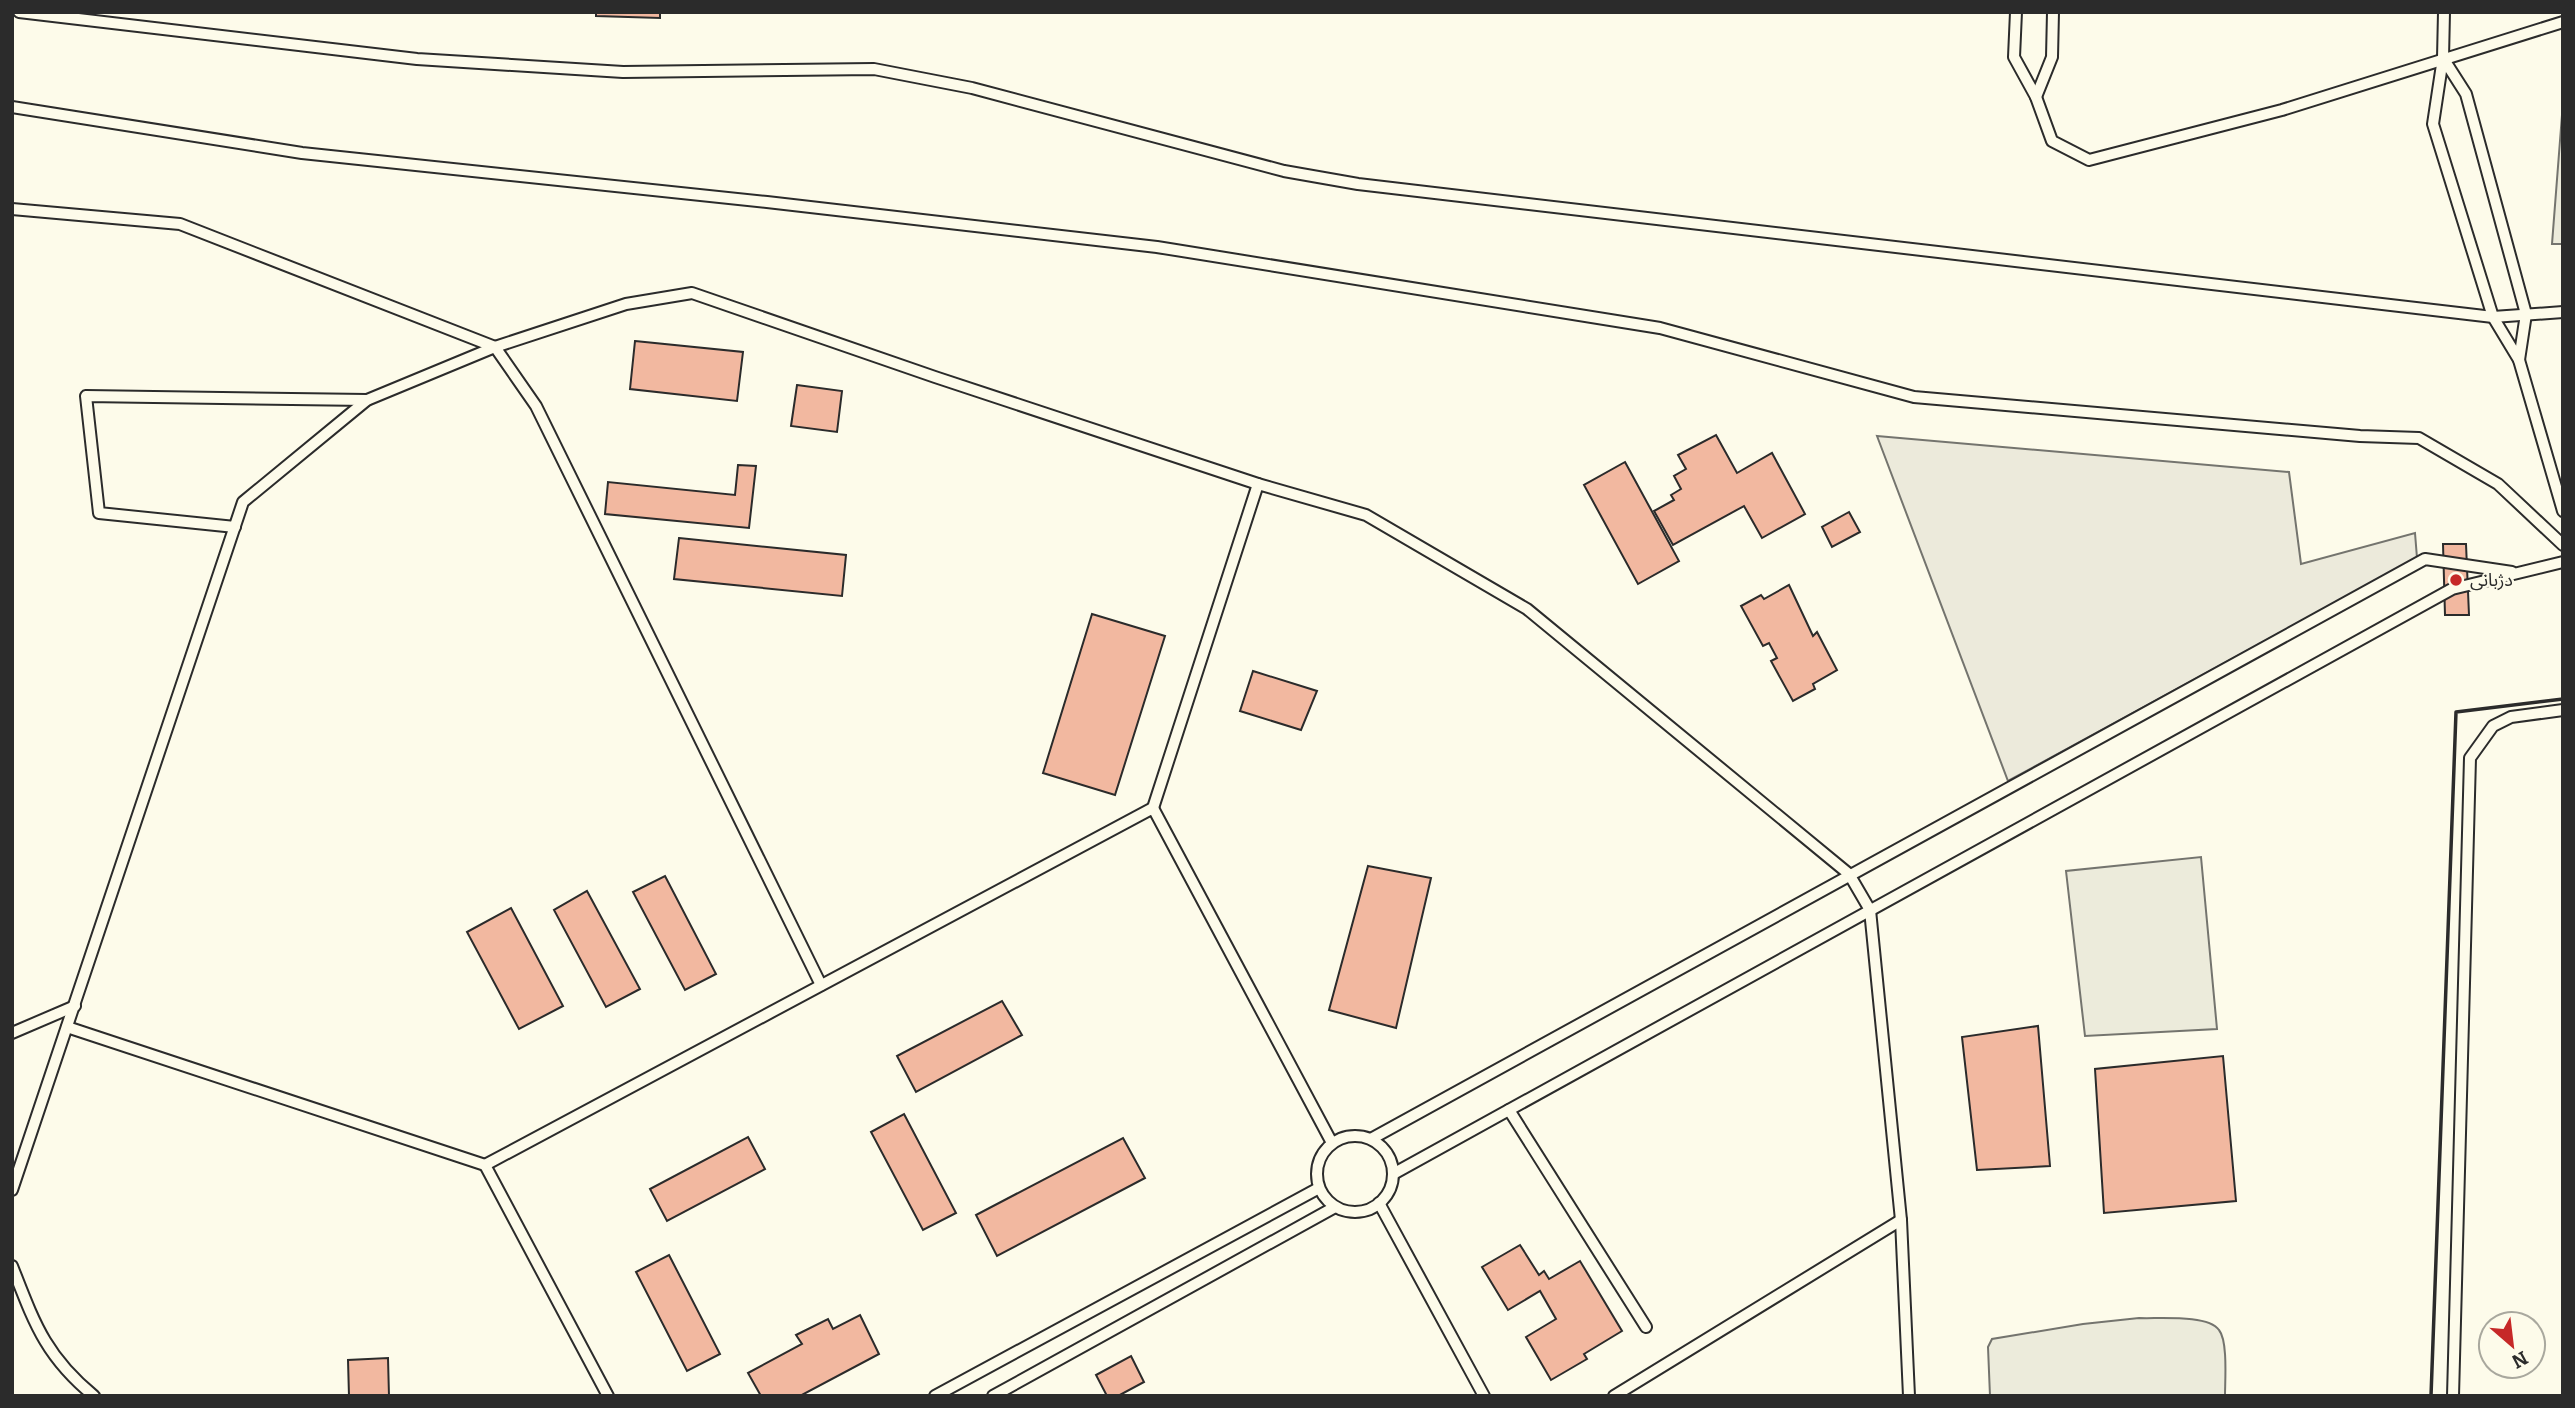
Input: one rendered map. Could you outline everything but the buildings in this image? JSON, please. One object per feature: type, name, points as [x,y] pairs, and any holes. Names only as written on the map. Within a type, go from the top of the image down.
[{"type":"lane","points":[[23,12],[417,59],[623,72],[874,69],[972,88],[1284,171],[1358,184],[2493,317],[2563,312]]},
{"type":"lane","points":[[2016,12],[2014,57],[2036,97],[2052,141],[2089,160],[2282,110],[2563,22]]},
{"type":"lane","points":[[2036,97],[2052,57],[2053,12]]},
{"type":"lane","points":[[2444,12],[2443,58],[2433,124],[2493,317],[2519,360],[2563,511]]},
{"type":"lane","points":[[2443,58],[2466,94],[2526,314],[2519,360]]},
{"type":"lane","points":[[12,107],[302,153],[754,200],[1157,247],[1660,328],[1914,397],[2360,436],[2418,438],[2498,484],[2563,545]]},
{"type":"lane","points":[[12,209],[180,224],[495,347],[536,406],[821,985]]},
{"type":"lane","points":[[12,1190],[243,502],[368,400],[495,347],[626,304],[692,293],[1258,484],[1366,515],[1527,609],[1849,874],[1870,910],[1901,1220],[1909,1396]]},
{"type":"lane","points":[[235,527],[99,513],[86,396],[368,400]]},
{"type":"lane","points":[[485,1166],[1153,808],[1258,484]]},
{"type":"lane","points":[[1371,1139],[2425,559],[2518,573]]},
{"type":"lane","points":[[1393,1174],[2452,589],[2563,562]]},
{"type":"lane","points":[[2453,1396],[2470,758],[2493,726],[2511,717],[2563,710]]},
{"type":"lane","points":[[1153,808],[1332,1143]]},
{"type":"lane","points":[[12,1033],[75,1006]]},
{"type":"lane","points":[[67,1027],[485,1166],[608,1396]]},
{"type":"lane","points":[[1509,1110],[1646,1327]]},
{"type":"lane","points":[[1351,1136],[1371,1139],[1387,1153],[1393,1174],[1391,1184],[1379,1203],[1358,1212],[1335,1207],[1319,1188],[1318,1163],[1332,1143],[1351,1136]]},
{"type":"lane","points":[[935,1396],[1319,1188]]},
{"type":"lane","points":[[1379,1203],[1484,1396]]},
{"type":"lane","points":[[993,1396],[1335,1207]]},
{"type":"lane","points":[[1614,1396],[1901,1220]]},
{"type":"lane","points":[[12,1266],[37,1330],[66,1373],[93,1396]]},
{"type":"shaded area","points":[[2563,102],[2563,244],[2552,244]]},
{"type":"shaded area","points":[[1877,436],[2289,472],[2301,564],[2415,533],[2417,558],[2008,781]]},
{"type":"shaded area","points":[[2201,857],[2217,1029],[2085,1036],[2066,871]]},
{"type":"shaded area","points":[[2139,1318],[2194,1319],[2213,1325],[2219,1330],[2225,1352],[2225,1396],[1990,1396],[1988,1347],[1992,1339]]},
{"type":"wall","points":[[2431,1396],[2456,712],[2563,699]]},
{"type":"place","name":"دژبانی","points":[[2456,580]]}]
